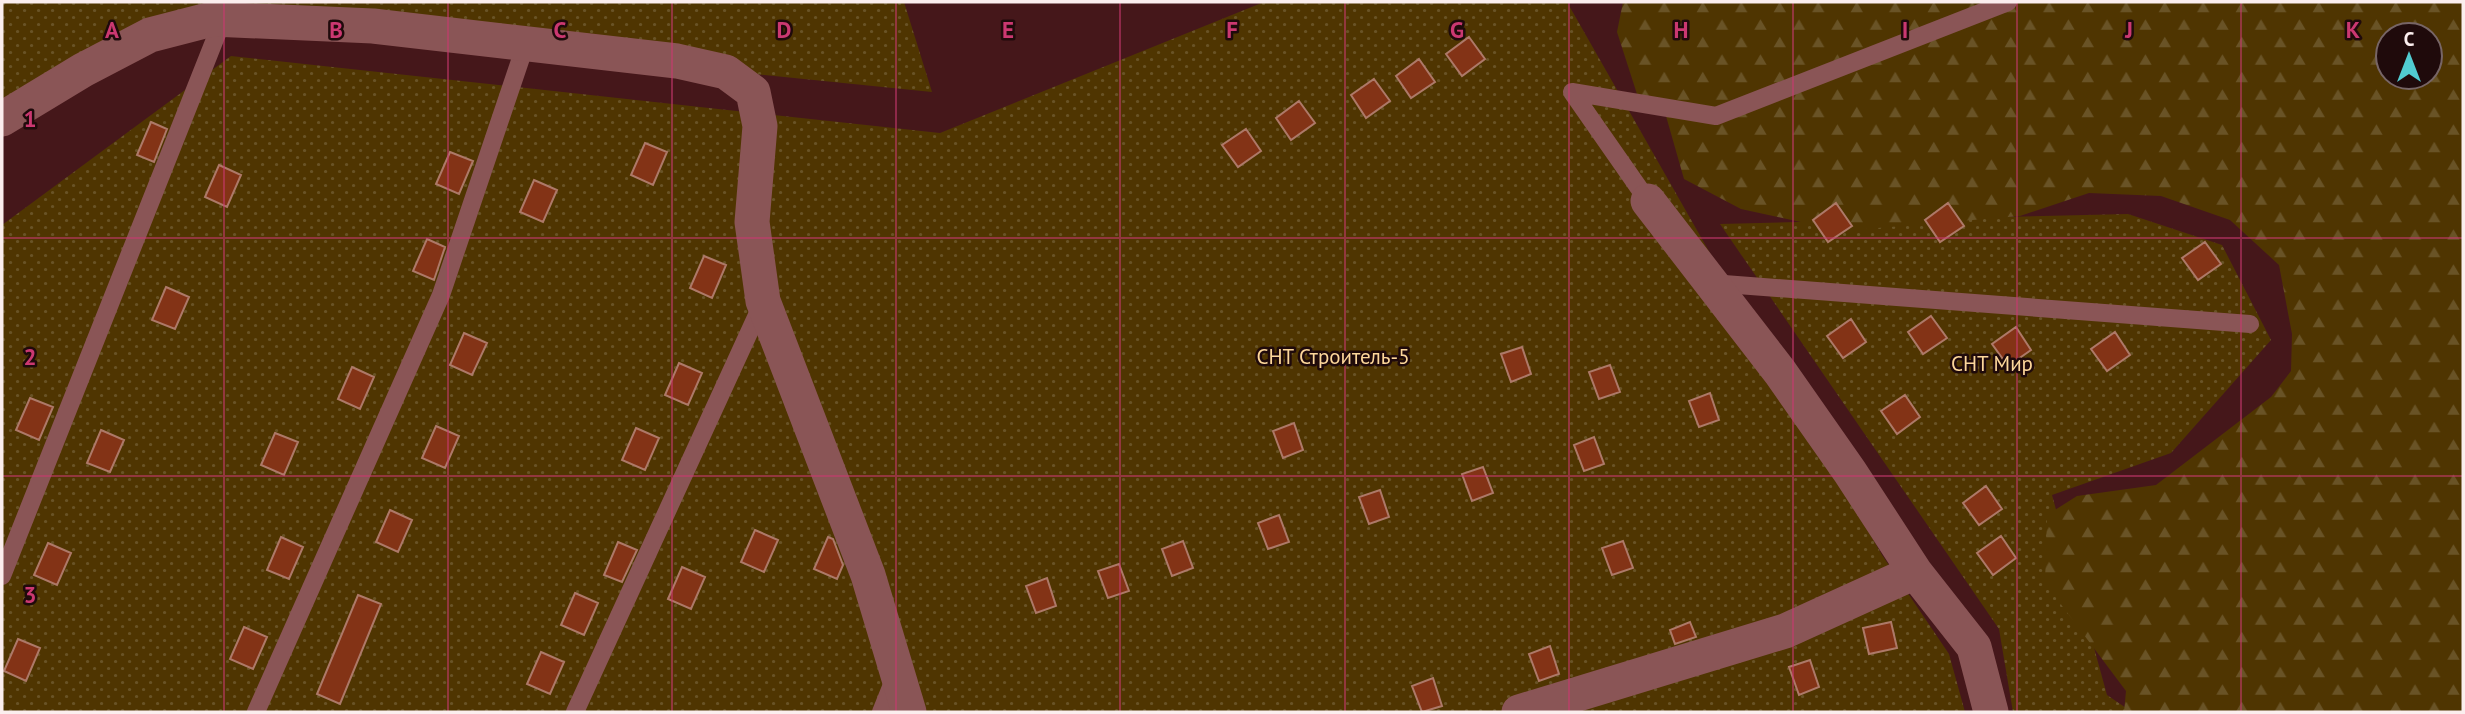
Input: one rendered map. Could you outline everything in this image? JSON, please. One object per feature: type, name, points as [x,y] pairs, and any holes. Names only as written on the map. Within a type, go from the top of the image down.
[{"type":"street","points":[[2,119],[83,70],[150,34],[212,19],[373,26],[689,64],[726,72],[753,92],[760,126],[752,222],[764,301],[868,575],[909,712]]},
{"type":"street","points":[[1648,201],[1780,372],[1915,572],[1974,647],[1992,712]]},
{"type":"street","points":[[1519,712],[1785,631],[1915,572]]},
{"type":"lane","points":[[1648,201],[1572,92],[1716,116],[2008,2]]},
{"type":"lane","points":[[2,576],[223,19]]},
{"type":"lane","points":[[256,712],[441,295],[526,43]]},
{"type":"lane","points":[[1711,283],[2250,324]]},
{"type":"lane","points":[[575,712],[764,301]]},
{"type":"lane","points":[[881,712],[897,673]]},
{"type":"green space","points":[[2,2],[904,2],[932,92],[212,19],[2,114]]},
{"type":"green space","name":"СНТ Строитель-5","points":[[1264,2],[1567,2],[1882,555],[1949,654],[1965,712],[2,712],[2,225],[231,56],[940,133]]},
{"type":"green space","points":[[1623,2],[2463,2],[2463,712],[2124,712],[2126,691],[2045,583],[2047,515],[2077,496],[2156,485],[2271,397],[2291,371],[2292,334],[2279,265],[2230,220],[2161,196],[2089,193],[2020,216],[1842,231],[1741,209],[1684,179],[1666,116],[1637,94],[1617,32]]},
{"type":"green space","name":"СНТ Мир","points":[[2128,214],[2222,245],[2271,340],[2171,453],[2052,495],[2107,695],[2132,712],[2013,712],[1999,629],[1720,224]]},
{"type":"building","points":[[1469,37],[1485,59],[1462,76],[1446,54]]},
{"type":"building","points":[[1419,59],[1435,82],[1411,98],[1396,76]]},
{"type":"building","points":[[1374,79],[1390,101],[1366,118],[1351,95]]},
{"type":"building","points":[[1299,101],[1315,123],[1291,140],[1276,118]]},
{"type":"building","points":[[151,122],[167,129],[154,162],[137,155]]},
{"type":"building","points":[[1246,129],[1261,151],[1238,167],[1222,145]]},
{"type":"building","points":[[645,143],[667,152],[653,185],[631,175]]},
{"type":"building","points":[[450,152],[473,161],[459,194],[436,184]]},
{"type":"building","points":[[219,165],[241,175],[227,207],[205,197]]},
{"type":"building","points":[[534,180],[557,190],[543,222],[520,212]]},
{"type":"building","points":[[1836,203],[1852,226],[1828,242],[1813,220]]},
{"type":"building","points":[[1948,203],[1964,226],[1940,242],[1925,220]]},
{"type":"building","points":[[427,239],[445,247],[434,280],[413,271]]},
{"type":"building","points":[[2205,242],[2221,264],[2198,280],[2182,258]]},
{"type":"building","points":[[704,256],[726,265],[712,298],[690,288]]},
{"type":"building","points":[[166,287],[189,297],[175,329],[152,320]]},
{"type":"building","points":[[1931,316],[1947,338],[1923,354],[1908,332]]},
{"type":"building","points":[[1851,319],[1866,342],[1843,358],[1827,336]]},
{"type":"building","points":[[2016,327],[2031,350],[2008,366],[1992,344]]},
{"type":"building","points":[[2115,332],[2130,355],[2107,371],[2091,349]]},
{"type":"building","points":[[464,333],[487,343],[472,375],[450,365]]},
{"type":"building","points":[[1522,347],[1531,374],[1511,382],[1501,354]]},
{"type":"building","points":[[679,363],[702,373],[688,405],[665,395]]},
{"type":"building","points":[[1610,365],[1620,392],[1599,399],[1589,372]]},
{"type":"building","points":[[352,367],[374,377],[360,409],[338,399]]},
{"type":"building","points":[[1710,393],[1719,420],[1699,427],[1689,401]]},
{"type":"building","points":[[1905,395],[1920,417],[1897,434],[1881,411]]},
{"type":"building","points":[[30,398],[53,407],[39,440],[16,430]]},
{"type":"building","points":[[1294,423],[1303,450],[1283,458],[1273,431]]},
{"type":"building","points":[[436,426],[459,436],[445,468],[422,458]]},
{"type":"building","points":[[636,428],[659,438],[645,470],[622,460]]},
{"type":"building","points":[[101,430],[124,440],[110,472],[87,463]]},
{"type":"building","points":[[275,433],[298,442],[284,475],[261,465]]},
{"type":"building","points":[[1594,437],[1604,464],[1584,471],[1574,445]]},
{"type":"building","points":[[1483,467],[1493,493],[1472,501],[1462,474]]},
{"type":"building","points":[[1986,486],[2002,509],[1979,525],[1963,503]]},
{"type":"building","points":[[1380,490],[1389,517],[1369,524],[1359,497]]},
{"type":"building","points":[[390,510],[412,520],[398,552],[376,542]]},
{"type":"building","points":[[1279,515],[1289,542],[1268,549],[1258,523]]},
{"type":"building","points":[[755,530],[778,540],[764,572],[741,562]]},
{"type":"building","points":[[2001,536],[2016,558],[1993,575],[1977,553]]},
{"type":"building","points":[[281,537],[303,547],[289,579],[267,570]]},
{"type":"building","points":[[828,537],[833,539],[843,565],[837,579],[814,569]]},
{"type":"building","points":[[1183,541],[1193,568],[1172,576],[1162,549]]},
{"type":"building","points":[[1623,541],[1633,568],[1612,575],[1602,548]]},
{"type":"building","points":[[618,542],[637,550],[622,582],[604,575]]},
{"type":"building","points":[[48,543],[71,553],[57,585],[34,575]]},
{"type":"building","points":[[1119,564],[1129,591],[1108,598],[1098,571]]},
{"type":"building","points":[[682,567],[705,577],[691,609],[668,599]]},
{"type":"building","points":[[1047,578],[1056,606],[1036,613],[1026,586]]},
{"type":"building","points":[[575,593],[598,603],[584,635],[561,625]]},
{"type":"building","points":[[358,595],[381,604],[340,704],[317,694]]},
{"type":"building","points":[[1690,622],[1696,637],[1675,644],[1670,630]]},
{"type":"building","points":[[1891,622],[1897,648],[1869,654],[1863,628]]},
{"type":"building","points":[[244,627],[267,637],[253,669],[230,659]]},
{"type":"building","points":[[18,639],[40,648],[26,681],[4,671]]},
{"type":"building","points":[[1550,646],[1559,674],[1539,681],[1529,654]]},
{"type":"building","points":[[541,652],[564,662],[550,694],[527,684]]},
{"type":"building","points":[[1810,660],[1819,687],[1799,695],[1789,667]]},
{"type":"building","points":[[1433,678],[1442,706],[1422,712],[1412,686]]}]
